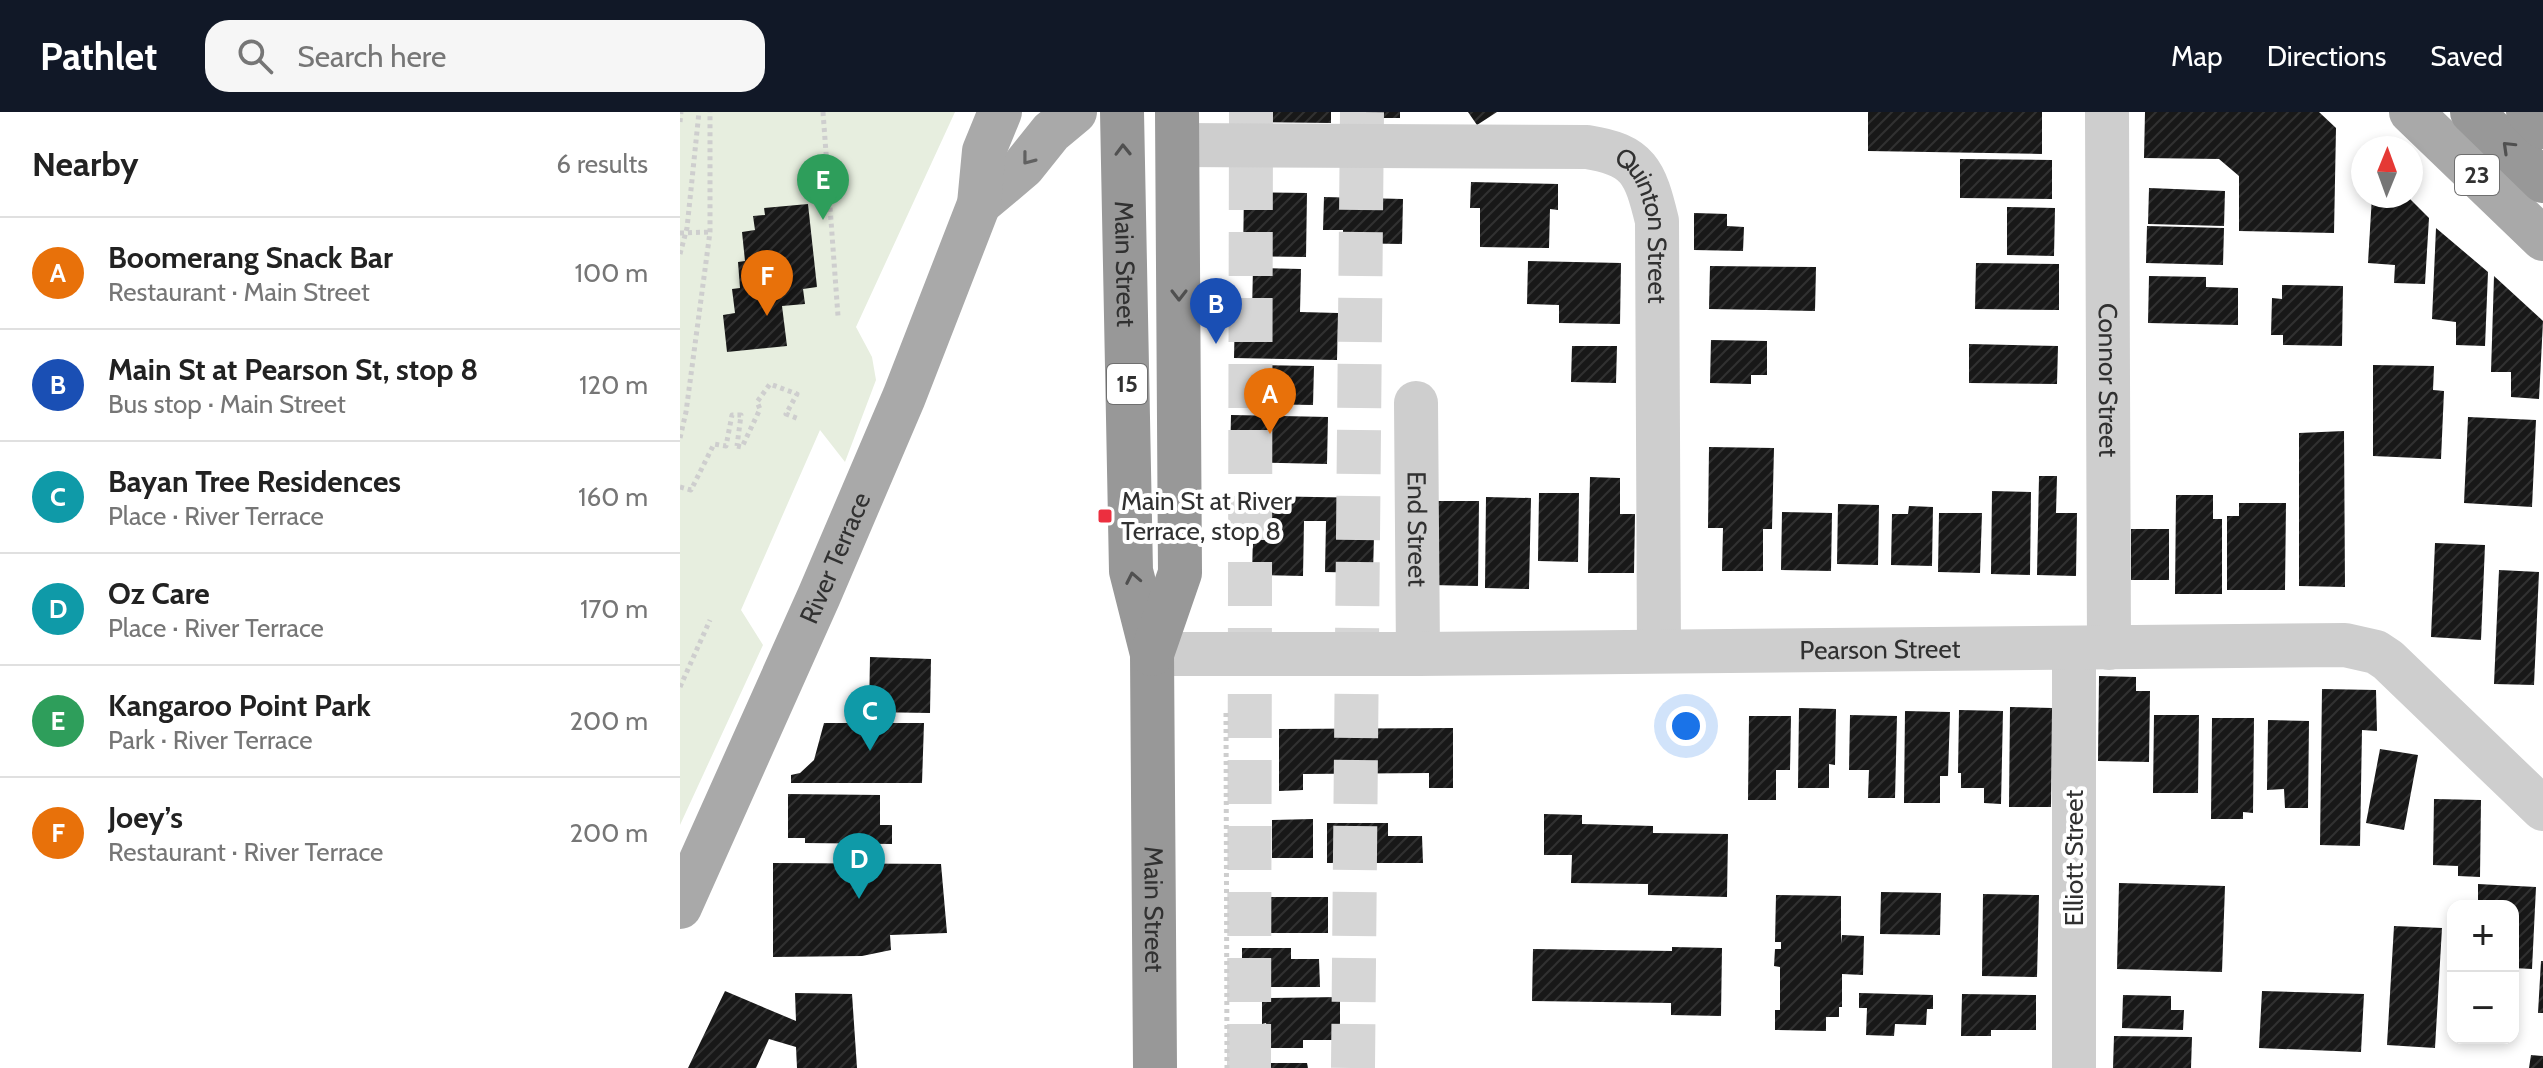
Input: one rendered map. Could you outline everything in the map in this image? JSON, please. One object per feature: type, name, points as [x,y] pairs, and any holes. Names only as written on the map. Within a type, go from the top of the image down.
[{"type":"highway","name":"Main Street","points":[[1122,112],[1131,571],[1152,654],[1155,1068]]},
{"type":"highway","points":[[2472,112],[2543,181]]},
{"type":"highway","points":[[2528,112],[2543,127]]},
{"type":"highway","name":"Main Street","points":[[1152,654],[1180,573],[1178,128]]},
{"type":"main road","name":"River Terrace","points":[[680,907],[898,411],[979,204],[984,151],[1000,112]]},
{"type":"main road","name":"River Terrace","points":[[979,204],[1023,167],[1051,132],[1075,112]]},
{"type":"main road","name":"23","points":[[2411,112],[2543,239]]},
{"type":"street","name":"Connor Street","points":[[2091,648],[2107,112]]},
{"type":"street","name":"Quinton Street","points":[[1178,128],[1587,147],[1614,151],[1639,168],[1650,190],[1657,221],[1659,651]]},
{"type":"street","name":"End Street","points":[[1416,403],[1418,654]]},
{"type":"street","name":"Pearson Street","points":[[1152,654],[2345,645],[2376,652],[2388,660],[2543,809]]},
{"type":"street","name":"Elliott Street","points":[[2074,1068],[2091,648]]},
{"type":"path","points":[[680,122],[681,112]]},
{"type":"path","points":[[680,254],[699,112]]},
{"type":"path","points":[[680,438],[710,232],[710,112]]},
{"type":"path","points":[[823,112],[838,316]]},
{"type":"path","points":[[682,233],[710,232]]},
{"type":"path","points":[[680,487],[691,490],[714,444],[726,446],[732,415],[741,415],[737,446],[742,447],[760,409],[757,402],[770,384],[797,394],[786,414],[799,419]]},
{"type":"path","points":[[680,687],[710,620]]},
{"type":"path","points":[[1226,713],[1227,1068]]},
{"type":"green space","points":[[680,112],[955,112],[856,327],[872,357],[876,380],[845,462],[820,430],[741,610],[763,645],[680,825]]},
{"type":"building","points":[[1256,112],[1331,112],[1331,123],[1256,122]]},
{"type":"building","points":[[1366,112],[1400,112],[1400,118],[1366,118]]},
{"type":"building","points":[[1468,112],[1497,112],[1477,125]]},
{"type":"building","points":[[1868,112],[2042,112],[2042,154],[1868,151]]},
{"type":"building","points":[[2145,112],[2319,112],[2336,128],[2334,233],[2239,231],[2239,176],[2219,159],[2144,158]]},
{"type":"building","points":[[1960,159],[2052,160],[2052,199],[1960,198]]},
{"type":"building","points":[[1471,182],[1558,184],[1558,210],[1550,209],[1549,248],[1480,247],[1480,208],[1470,208]]},
{"type":"building","points":[[2149,188],[2225,191],[2224,226],[2148,224]]},
{"type":"building","points":[[1244,192],[1307,193],[1306,257],[1243,256]]},
{"type":"building","points":[[1324,197],[1403,199],[1402,244],[1343,243],[1343,230],[1323,230]]},
{"type":"building","points":[[808,204],[817,287],[803,289],[805,304],[782,306],[787,346],[727,352],[723,315],[735,313],[732,289],[740,288],[738,262],[745,261],[742,232],[755,230],[753,216],[765,215],[764,208]]},
{"type":"building","points":[[2007,207],[2055,208],[2054,256],[2007,255]]},
{"type":"building","points":[[2371,208],[2419,208],[2429,218],[2425,284],[2394,283],[2395,265],[2368,263]]},
{"type":"building","points":[[1694,213],[1727,214],[1727,226],[1744,227],[1743,251],[1694,250]]},
{"type":"building","points":[[2147,226],[2224,228],[2223,265],[2146,263]]},
{"type":"building","points":[[2436,228],[2488,272],[2485,346],[2456,345],[2456,322],[2432,319]]},
{"type":"building","points":[[1528,261],[1621,263],[1620,324],[1559,323],[1559,305],[1527,304]]},
{"type":"building","points":[[1976,263],[2059,264],[2059,310],[1975,309]]},
{"type":"building","points":[[1710,266],[1816,267],[1815,311],[1709,309]]},
{"type":"building","points":[[1253,268],[1301,269],[1300,312],[1338,313],[1337,360],[1234,358],[1235,311],[1252,311]]},
{"type":"building","points":[[2149,276],[2206,277],[2206,287],[2238,288],[2238,325],[2148,323]]},
{"type":"building","points":[[2494,276],[2543,321],[2539,399],[2511,397],[2511,372],[2491,372]]},
{"type":"building","points":[[2282,285],[2343,286],[2342,346],[2283,345],[2283,335],[2271,335],[2272,298],[2282,299]]},
{"type":"building","points":[[1711,340],[1767,341],[1767,375],[1751,375],[1751,384],[1710,383]]},
{"type":"building","points":[[1969,344],[2058,346],[2057,384],[1969,383]]},
{"type":"building","points":[[1572,346],[1617,346],[1616,383],[1571,382]]},
{"type":"building","points":[[1258,365],[1314,366],[1313,405],[1257,404]]},
{"type":"building","points":[[2373,365],[2434,366],[2433,390],[2444,391],[2441,459],[2373,456]]},
{"type":"building","points":[[1231,415],[1328,417],[1327,464],[1230,462]]},
{"type":"building","points":[[2468,417],[2536,420],[2532,507],[2464,503]]},
{"type":"building","points":[[2344,431],[2345,587],[2299,586],[2299,433]]},
{"type":"building","points":[[1709,447],[1774,448],[1772,529],[1763,529],[1763,571],[1722,571],[1723,528],[1708,528]]},
{"type":"building","points":[[2039,476],[2057,476],[2056,513],[2077,513],[2076,576],[2037,575]]},
{"type":"building","points":[[1590,477],[1620,478],[1620,514],[1635,514],[1634,573],[1588,573]]},
{"type":"building","points":[[1992,491],[2031,492],[2030,575],[1991,574]]},
{"type":"building","points":[[1539,493],[1579,493],[1578,562],[1538,561]]},
{"type":"building","points":[[2176,495],[2213,495],[2213,519],[2222,519],[2222,594],[2175,594]]},
{"type":"building","points":[[1254,496],[1375,498],[1373,573],[1325,572],[1326,521],[1304,521],[1303,576],[1252,575]]},
{"type":"building","points":[[1486,497],[1531,498],[1529,589],[1485,588]]},
{"type":"building","points":[[1433,501],[1479,501],[1478,586],[1431,585]]},
{"type":"building","points":[[2239,503],[2286,503],[2285,590],[2227,590],[2227,516],[2239,516]]},
{"type":"building","points":[[1838,504],[1879,505],[1878,565],[1837,564]]},
{"type":"building","points":[[1909,506],[1933,507],[1932,566],[1891,565],[1892,514],[1908,514]]},
{"type":"building","points":[[1782,512],[1832,513],[1831,571],[1781,570]]},
{"type":"building","points":[[1939,513],[1982,513],[1980,573],[1938,572]]},
{"type":"building","points":[[2131,529],[2169,529],[2169,580],[2131,580]]},
{"type":"building","points":[[2435,543],[2485,545],[2481,640],[2431,637]]},
{"type":"building","points":[[2499,570],[2539,572],[2534,685],[2494,684]]},
{"type":"building","points":[[870,657],[931,659],[930,713],[869,712]]},
{"type":"building","points":[[2099,676],[2136,677],[2136,691],[2150,691],[2149,762],[2098,761]]},
{"type":"building","points":[[2322,689],[2376,690],[2377,731],[2362,730],[2360,846],[2320,845]]},
{"type":"building","points":[[2010,707],[2052,708],[2051,807],[2009,807]]},
{"type":"building","points":[[1799,708],[1836,709],[1835,765],[1829,764],[1829,788],[1798,788]]},
{"type":"building","points":[[1959,710],[2003,711],[2001,804],[1984,803],[1984,788],[1961,788],[1961,773],[1958,773]]},
{"type":"building","points":[[1905,711],[1950,712],[1948,776],[1940,776],[1940,803],[1904,803]]},
{"type":"building","points":[[1850,715],[1897,716],[1895,798],[1868,798],[1869,770],[1849,770]]},
{"type":"building","points":[[2154,715],[2199,715],[2198,793],[2153,793]]},
{"type":"building","points":[[1749,716],[1791,716],[1790,770],[1776,770],[1776,800],[1748,800]]},
{"type":"building","points":[[2212,718],[2254,718],[2253,813],[2243,812],[2243,819],[2211,819]]},
{"type":"building","points":[[2268,720],[2309,721],[2308,808],[2285,808],[2284,789],[2267,790]]},
{"type":"building","points":[[824,723],[924,723],[922,783],[791,783],[791,775],[800,773],[814,760]]},
{"type":"building","points":[[1453,728],[1453,788],[1429,788],[1429,773],[1303,774],[1303,790],[1279,791],[1279,729]]},
{"type":"building","points":[[2380,749],[2418,755],[2404,830],[2366,823]]},
{"type":"building","points":[[788,794],[880,795],[880,825],[892,825],[892,844],[805,843],[805,838],[788,838]]},
{"type":"building","points":[[2434,799],[2481,800],[2480,877],[2458,876],[2458,866],[2433,865]]},
{"type":"building","points":[[1544,814],[1582,815],[1582,824],[1653,826],[1653,833],[1728,834],[1727,897],[1648,895],[1648,884],[1571,883],[1572,855],[1544,855]]},
{"type":"building","points":[[1313,819],[1313,858],[1272,858],[1272,820]]},
{"type":"building","points":[[1327,823],[1388,823],[1388,836],[1422,836],[1423,863],[1327,863]]},
{"type":"building","points":[[773,863],[941,864],[947,933],[890,935],[891,950],[862,956],[773,957]]},
{"type":"building","points":[[2119,883],[2225,886],[2222,972],[2117,969]]},
{"type":"building","points":[[2478,884],[2536,887],[2532,969],[2519,968],[2519,900],[2478,900]]},
{"type":"building","points":[[1881,892],[1941,893],[1940,935],[1880,934]]},
{"type":"building","points":[[1983,894],[2039,895],[2037,977],[1982,976]]},
{"type":"building","points":[[1776,895],[1841,896],[1841,943],[1842,935],[1864,936],[1863,975],[1842,974],[1842,1007],[1839,1007],[1839,1017],[1826,1017],[1826,1031],[1775,1030],[1775,1010],[1780,1010],[1780,967],[1774,966],[1775,949],[1781,949],[1781,942],[1775,942]]},
{"type":"building","points":[[1253,897],[1328,897],[1328,933],[1253,933]]},
{"type":"building","points":[[2394,926],[2442,928],[2435,1048],[2387,1045]]},
{"type":"building","points":[[1672,947],[1722,948],[1721,1016],[1671,1015],[1671,1003],[1532,1001],[1533,949],[1672,951]]},
{"type":"building","points":[[1242,948],[1291,948],[1291,959],[1319,959],[1320,987],[1242,987]]},
{"type":"building","points":[[2541,961],[2543,1013],[2538,1013]]},
{"type":"building","points":[[725,991],[796,1021],[795,993],[852,994],[857,1068],[797,1068],[796,1047],[769,1039],[756,1068],[688,1068]]},
{"type":"building","points":[[2262,991],[2364,994],[2361,1052],[2259,1048]]},
{"type":"building","points":[[1859,993],[1933,995],[1933,1009],[1927,1009],[1926,1025],[1895,1024],[1894,1036],[1866,1035],[1867,1008],[1859,1008]]},
{"type":"building","points":[[1962,994],[2036,995],[2036,1030],[1991,1030],[1991,1036],[1961,1036]]},
{"type":"building","points":[[2123,995],[2171,996],[2171,1010],[2184,1010],[2183,1030],[2122,1028]]},
{"type":"building","points":[[1340,997],[1340,1040],[1303,1040],[1303,1048],[1258,1048],[1258,1026],[1267,1026],[1266,1023],[1262,1024],[1262,998]]},
{"type":"building","points":[[2114,1036],[2192,1037],[2191,1068],[2113,1068]]},
{"type":"building","points":[[2531,1055],[2543,1056],[2543,1068],[2529,1068]]},
{"type":"building","points":[[1270,1063],[1307,1063],[1308,1068],[1270,1068]]},
{"type":"tunnel","points":[[1249,1068],[1251,112]]},
{"type":"tunnel","points":[[1353,1068],[1362,112]]},
{"type":"place","name":"Kangaroo Point Park","points":[[823,220]]},
{"type":"place","name":"Joey’s","points":[[767,316]]},
{"type":"place","name":"Main St at Pearson St, stop 8","points":[[1216,344]]},
{"type":"place","name":"Boomerang Snack Bar","points":[[1270,434]]},
{"type":"place","name":"Main St at River Terrace, stop 8","points":[[1105,516]]},
{"type":"place","name":"Bayan Tree Residences","points":[[870,751]]},
{"type":"place","name":"Oz Care","points":[[859,899]]}]
